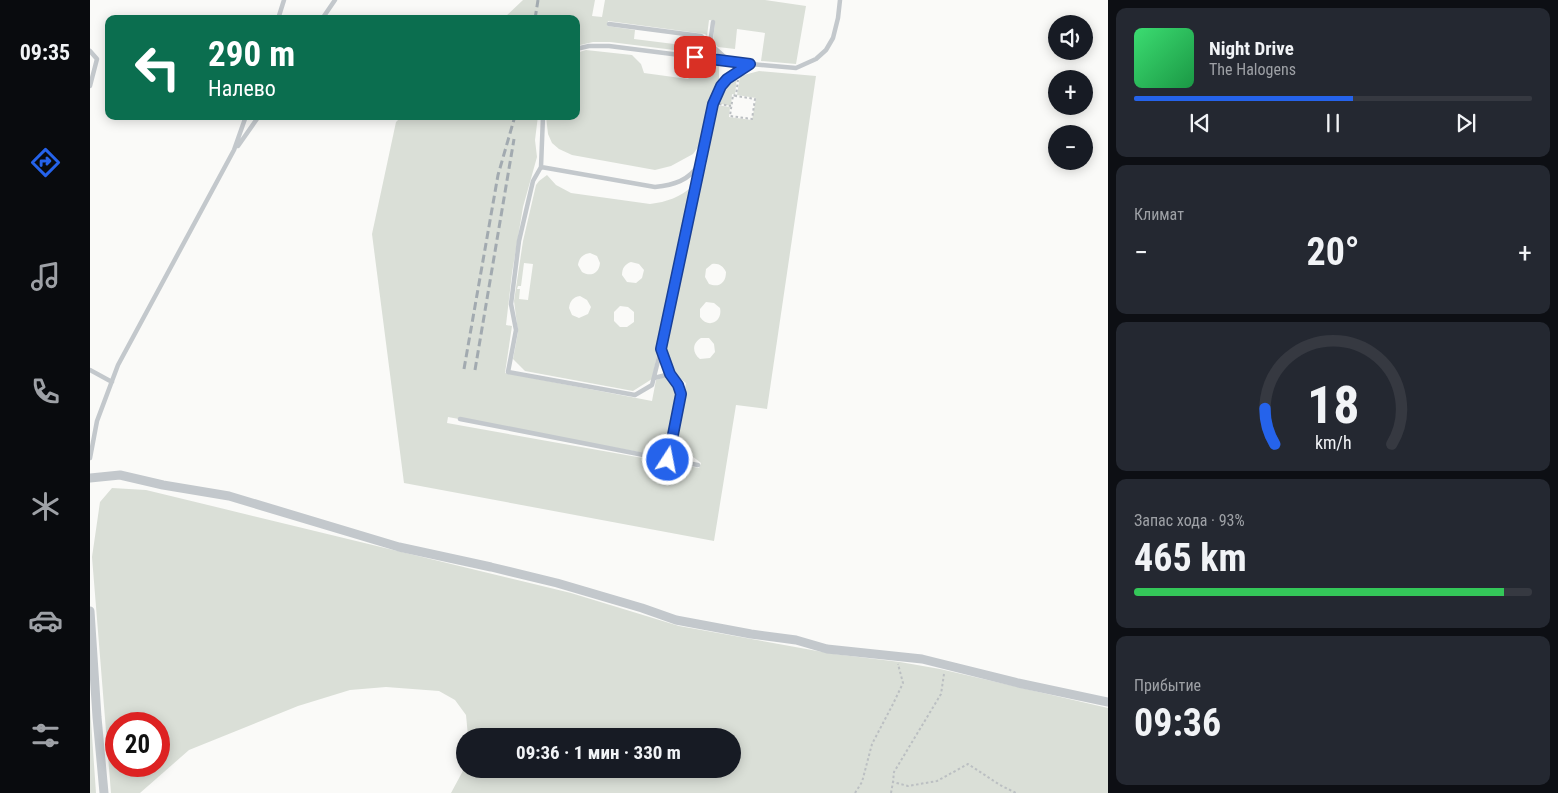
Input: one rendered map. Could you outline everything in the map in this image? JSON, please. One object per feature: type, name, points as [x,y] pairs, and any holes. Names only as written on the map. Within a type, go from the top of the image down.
[{"type":"street","points":[[90,478],[120,475],[163,485],[229,496],[399,547],[557,583],[676,620],[796,640],[827,649],[922,659],[1018,683],[1108,702]]},
{"type":"street","points":[[90,611],[104,793]]},
{"type":"lane","points":[[279,15],[284,0]]},
{"type":"lane","points":[[325,15],[335,0]]},
{"type":"lane","points":[[580,48],[609,46],[796,68],[816,59],[826,50],[833,38],[840,0]]},
{"type":"lane","points":[[710,44],[713,22]]},
{"type":"lane","points":[[609,24],[701,36],[730,61]]},
{"type":"lane","points":[[90,51],[97,59],[90,86]]},
{"type":"lane","points":[[543,120],[541,167],[533,181],[519,241],[511,304],[516,330],[508,372],[635,395],[652,385],[654,378],[713,104],[721,86],[733,74],[750,64]]},
{"type":"lane","points":[[234,150],[245,120]]},
{"type":"lane","points":[[90,458],[97,421],[118,365],[234,150],[256,120]]},
{"type":"lane","points":[[541,167],[655,187],[669,186],[682,181],[694,172],[700,160]]},
{"type":"lane","points":[[661,349],[670,374],[678,385],[681,394],[668,460]]},
{"type":"lane","points":[[90,370],[112,382]]},
{"type":"lane","points":[[654,378],[670,374]]},
{"type":"lane","points":[[460,419],[698,465]]},
{"type":"path","points":[[736,96],[739,71]]},
{"type":"path","points":[[733,95],[736,96],[755,99],[752,119],[730,116],[733,95]]},
{"type":"path","points":[[713,104],[731,106]]},
{"type":"path","points":[[855,793],[862,782],[872,744],[903,683],[896,657]]},
{"type":"path","points":[[891,793],[894,772],[941,694],[946,665]]},
{"type":"path","points":[[893,782],[908,786],[937,781],[968,764],[1016,793]]},
{"type":"shaded area","points":[[523,0],[595,0],[592,16],[602,17],[605,0],[765,0],[806,6],[796,64],[761,61],[765,33],[737,29],[735,49],[718,47],[713,42],[715,21],[709,20],[707,36],[705,34],[608,21],[607,26],[635,30],[634,39],[698,47],[699,39],[714,55],[610,42],[593,42],[580,45],[580,15],[507,15]]},
{"type":"shaded area","points":[[586,50],[632,55],[641,64],[644,73],[688,79],[701,66],[719,65],[719,82],[710,98],[702,142],[693,154],[671,166],[655,170],[572,155],[559,149],[552,143],[548,134],[546,120],[580,120],[580,52]]},
{"type":"shaded area","points":[[759,71],[816,76],[767,409],[736,405],[714,541],[404,483],[372,234],[396,122],[398,120],[538,120],[535,140],[537,157],[523,207],[512,273],[506,325],[512,326],[505,373],[652,401],[656,380],[667,376],[677,394],[666,457],[448,417],[447,423],[699,468],[701,463],[674,442],[686,383],[671,369],[664,349],[700,176],[706,167],[716,105],[730,107],[729,117],[752,120],[756,98],[737,95],[740,76]],"holes":[[[712,264],[717,264],[724,268],[726,272],[725,279],[719,285],[709,284],[705,277],[706,269]],[[706,302],[714,303],[720,308],[719,317],[711,323],[703,321],[700,317],[700,309]],[[701,338],[709,338],[714,344],[715,352],[710,358],[700,359],[694,351],[696,343]]]},
{"type":"shaded area","points":[[737,77],[735,95],[732,94],[731,106],[717,103],[723,89]]},
{"type":"shaded area","points":[[547,175],[556,185],[571,193],[650,204],[673,198],[693,186],[652,379],[633,391],[525,371],[513,359],[518,332],[514,301],[523,241],[536,185]],"holes":[[[590,253],[597,256],[600,263],[596,272],[591,274],[582,272],[578,265],[583,255]],[[631,262],[639,264],[644,270],[642,278],[636,283],[627,282],[622,275],[623,268]],[[524,263],[533,264],[528,300],[519,299],[520,289],[517,289],[518,286],[521,286]],[[580,296],[587,300],[591,307],[588,314],[579,318],[572,315],[569,308],[571,301],[575,297]],[[620,306],[628,307],[634,312],[634,322],[627,327],[620,327],[614,321],[614,312]]]},
{"type":"shaded area","points":[[112,488],[146,490],[571,593],[679,626],[834,654],[940,669],[1108,708],[1108,793],[451,793],[459,778],[741,778],[741,728],[467,728],[466,715],[455,700],[439,691],[386,687],[350,690],[298,706],[189,750],[170,767],[170,712],[105,712],[105,718],[92,557],[100,502]]},
{"type":"shaded area","points":[[90,707],[96,793],[90,793]]},
{"type":"shaded area","points":[[110,777],[158,777],[140,793],[111,793]]},
{"type":"railway","points":[[536,15],[538,0]]},
{"type":"railway","points":[[464,369],[498,175],[514,120]]},
{"type":"railway","points":[[475,370],[514,139]]},
{"type":"route","points":[[668,460],[681,394],[678,385],[670,374],[661,349],[696,179],[711,108],[717,94],[727,79],[750,64],[695,57]]}]
